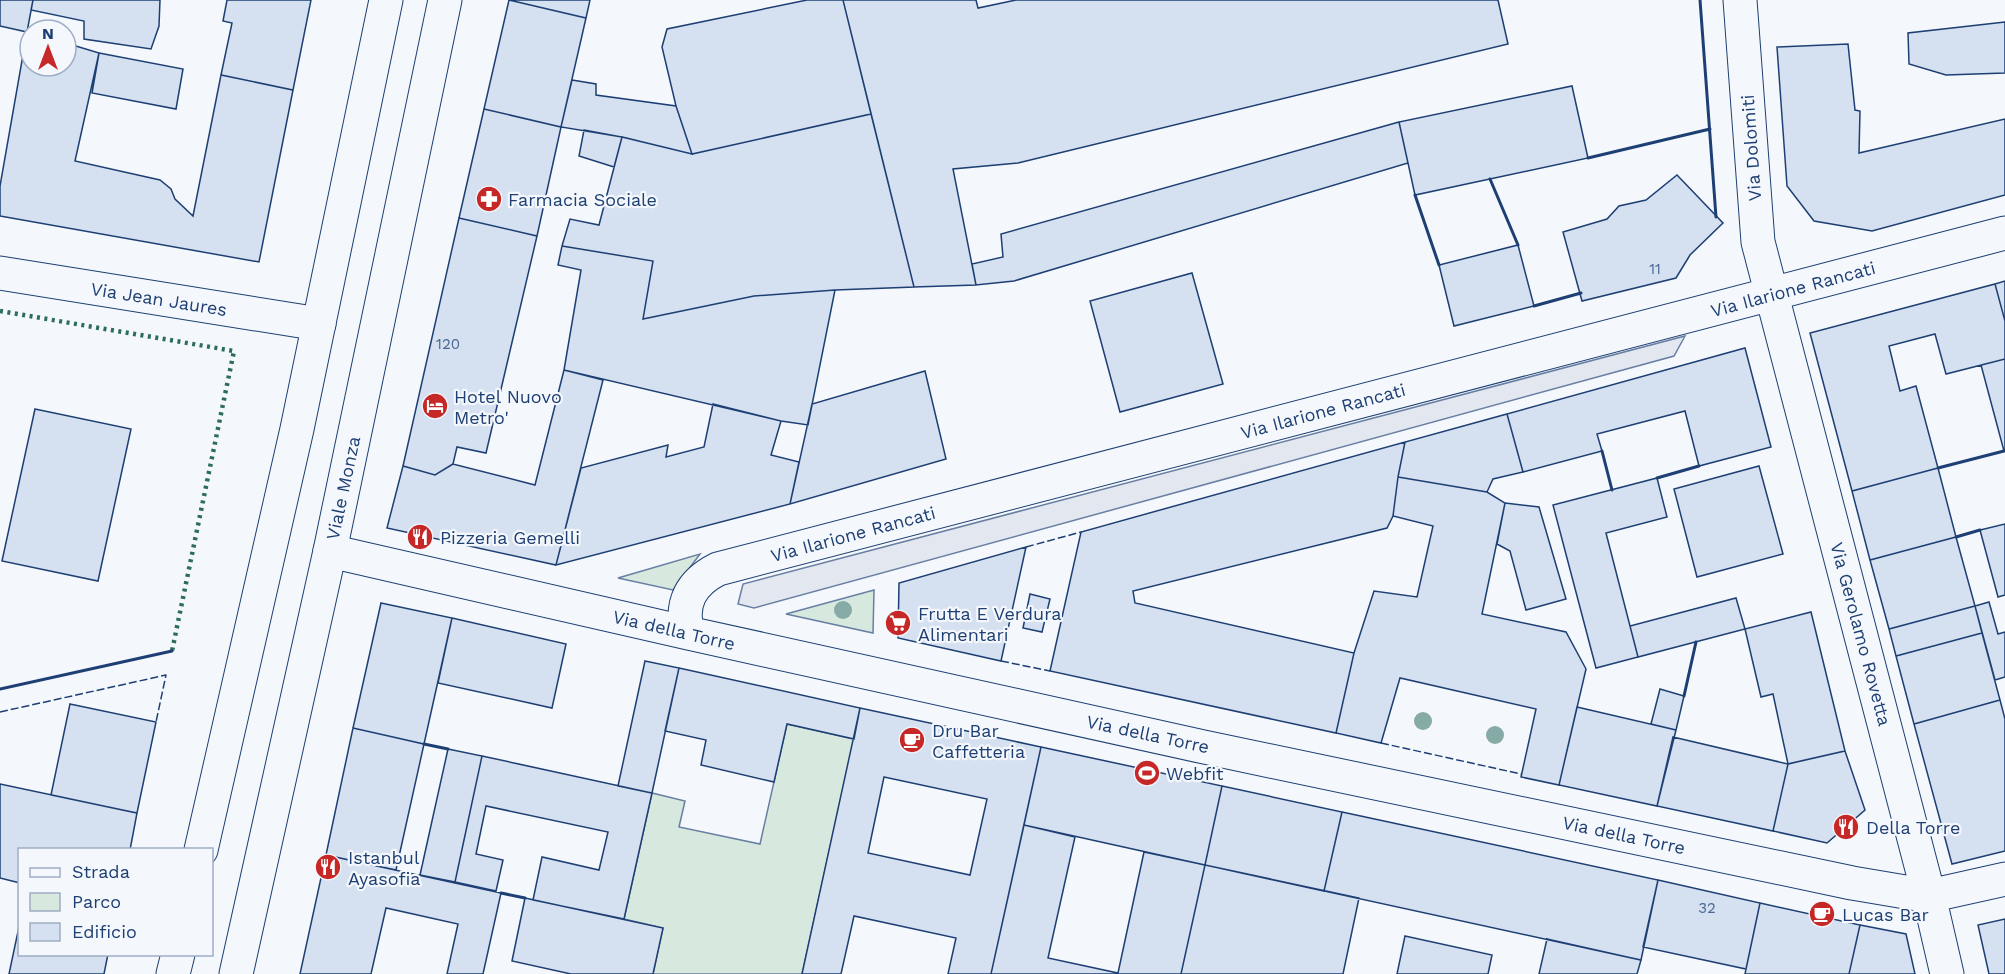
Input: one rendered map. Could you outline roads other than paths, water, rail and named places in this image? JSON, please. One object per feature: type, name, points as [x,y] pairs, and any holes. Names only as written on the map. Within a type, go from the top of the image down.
[{"type":"street","points":[[201,848],[319,324],[386,0]]},
{"type":"street","name":"Viale Monza","points":[[236,974],[330,551],[445,0]]},
{"type":"street","name":"Via Dolomiti","points":[[1740,0],[1758,242],[1772,294]]},
{"type":"street","name":"Via Ilarione Rancati","points":[[688,633],[685,624],[687,600],[693,587],[704,576],[718,569],[2005,233]]},
{"type":"street","name":"Via Jean Jaures","points":[[0,273],[319,324]]},
{"type":"street","name":"Via Gerolamo Rovetta","points":[[1772,294],[1929,896],[1947,974]]},
{"type":"street","name":"Via della Torre","points":[[330,551],[1227,752],[1852,883],[1929,896],[2005,879]]},
{"type":"street","points":[[173,974],[178,956]]},
{"type":"place","name":"Farmacia Sociale","points":[[489,199]]},
{"type":"place","name":"Hotel Nuovo Metro'","points":[[435,406]]},
{"type":"place","name":"Pizzeria Gemelli","points":[[420,537]]},
{"type":"place","name":"Frutta E Verdura Alimentari","points":[[898,623]]},
{"type":"place","name":"Dru Bar Caffetteria","points":[[912,740]]},
{"type":"place","name":"Webfit","points":[[1147,773]]},
{"type":"place","name":"Della Torre","points":[[1846,827]]},
{"type":"place","name":"Istanbul Ayasofia","points":[[328,867]]},
{"type":"place","name":"Lucas Bar","points":[[1822,914]]}]
